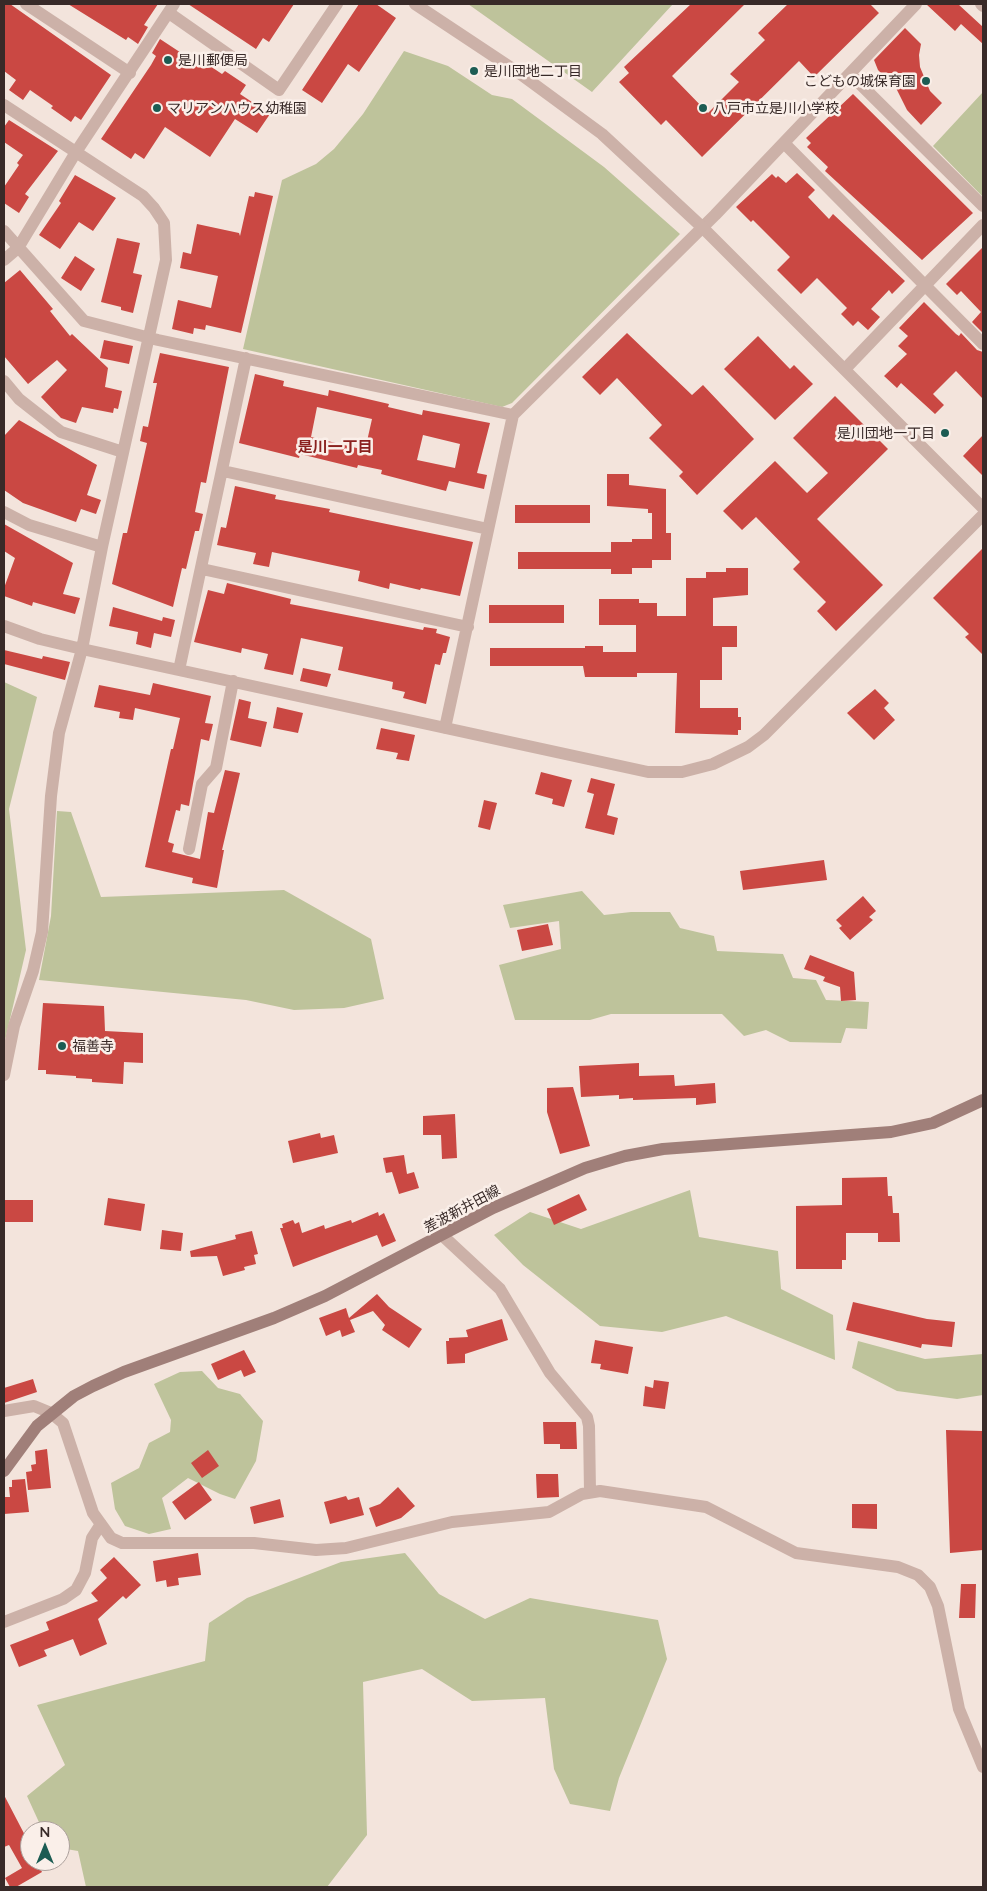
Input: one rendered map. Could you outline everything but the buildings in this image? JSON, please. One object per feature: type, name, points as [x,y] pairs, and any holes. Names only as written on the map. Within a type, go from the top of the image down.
[{"type":"main road","name":"差波新井田線","points":[[4,1471],[37,1426],[51,1413],[93,1386],[326,1296],[493,1208],[585,1168],[663,1148],[891,1132],[933,1123],[983,1100]]},
{"type":"street","points":[[26,4],[130,73]]},
{"type":"street","points":[[4,260],[18,248],[76,152],[130,73],[171,8],[279,90],[338,4]]},
{"type":"street","points":[[415,4],[519,73],[602,134],[702,227],[983,508]]},
{"type":"street","points":[[445,728],[513,415],[702,227],[916,4]]},
{"type":"street","points":[[850,74],[983,206]]},
{"type":"street","points":[[4,105],[142,196],[154,208],[164,223],[166,260],[102,547],[82,649],[59,733],[51,796],[42,932],[33,971],[14,1026],[4,1075]]},
{"type":"street","points":[[784,143],[983,344]]},
{"type":"street","points":[[845,369],[983,225]]},
{"type":"street","points":[[4,231],[84,321],[148,338],[513,415]]},
{"type":"street","points":[[179,670],[246,358]]},
{"type":"street","points":[[4,381],[19,399],[61,432],[123,452]]},
{"type":"street","points":[[223,471],[488,529]]},
{"type":"street","points":[[4,512],[29,526],[102,547]]},
{"type":"street","points":[[4,626],[40,639],[82,649],[648,772],[682,772],[713,764],[748,747],[764,735],[983,515]]},
{"type":"street","points":[[202,569],[468,627]]},
{"type":"street","points":[[189,849],[202,784],[216,768],[232,681]]},
{"type":"street","points":[[442,1236],[500,1289],[550,1373],[587,1417],[589,1426],[590,1492]]},
{"type":"street","points":[[4,1411],[34,1406],[51,1413],[62,1423],[93,1513],[112,1538],[122,1543],[254,1543],[316,1550],[346,1548],[452,1522],[550,1512],[582,1494],[600,1491],[706,1507],[796,1552],[898,1567],[918,1576],[930,1587],[938,1606],[957,1700],[983,1766]]},
{"type":"street","points":[[4,1622],[63,1600],[76,1590],[85,1573],[92,1538],[101,1524]]},
{"type":"green space","points":[[468,4],[673,4],[592,92]]},
{"type":"green space","points":[[404,51],[448,66],[492,95],[512,99],[604,167],[680,234],[512,403],[502,407],[243,349],[282,180],[316,164],[334,149],[363,114]]},
{"type":"green space","points":[[983,92],[983,197],[933,146]]},
{"type":"green space","points":[[4,682],[37,697],[9,809],[26,950],[4,1045]]},
{"type":"green space","points":[[57,811],[71,812],[101,897],[284,890],[371,939],[384,999],[344,1008],[294,1010],[246,1000],[39,980],[51,916]]},
{"type":"green space","points":[[582,891],[604,915],[631,912],[670,912],[680,928],[714,936],[717,951],[783,954],[793,978],[816,980],[826,1000],[869,1002],[867,1029],[846,1028],[841,1043],[790,1042],[766,1030],[744,1036],[722,1014],[611,1014],[590,1020],[515,1020],[499,965],[561,949],[559,921],[510,928],[503,905]]},
{"type":"green space","points":[[690,1190],[699,1237],[778,1251],[781,1289],[833,1315],[835,1360],[726,1316],[662,1332],[600,1326],[523,1265],[494,1235],[530,1212],[581,1229]]},
{"type":"green space","points":[[858,1341],[925,1359],[983,1354],[983,1395],[957,1399],[897,1391],[852,1368]]},
{"type":"green space","points":[[202,1371],[218,1388],[240,1394],[263,1421],[256,1461],[235,1499],[220,1494],[188,1478],[162,1498],[171,1529],[149,1534],[125,1526],[115,1509],[111,1483],[139,1468],[149,1443],[170,1432],[171,1420],[154,1384],[180,1372]]},
{"type":"green space","points":[[405,1553],[439,1594],[485,1619],[530,1598],[658,1620],[667,1659],[619,1778],[610,1811],[570,1804],[554,1769],[545,1698],[472,1701],[422,1669],[363,1682],[367,1835],[327,1887],[86,1887],[78,1851],[70,1850],[70,1821],[38,1821],[27,1796],[65,1765],[37,1705],[205,1661],[209,1623],[247,1598],[341,1562]]},
{"type":"place","name":"是川郵便局","points":[[168,60]]},
{"type":"place","name":"是川団地二丁目","points":[[474,71]]},
{"type":"place","name":"こどもの城保育園","points":[[926,81]]},
{"type":"place","name":"マリアンハウス幼稚園","points":[[157,108]]},
{"type":"place","name":"八戸市立是川小学校","points":[[703,108]]},
{"type":"place","name":"是川団地一丁目","points":[[945,433]]},
{"type":"place","name":"福善寺","points":[[62,1046]]},
{"type":"district","name":"是川一丁目","points":[[335,447]]}]
